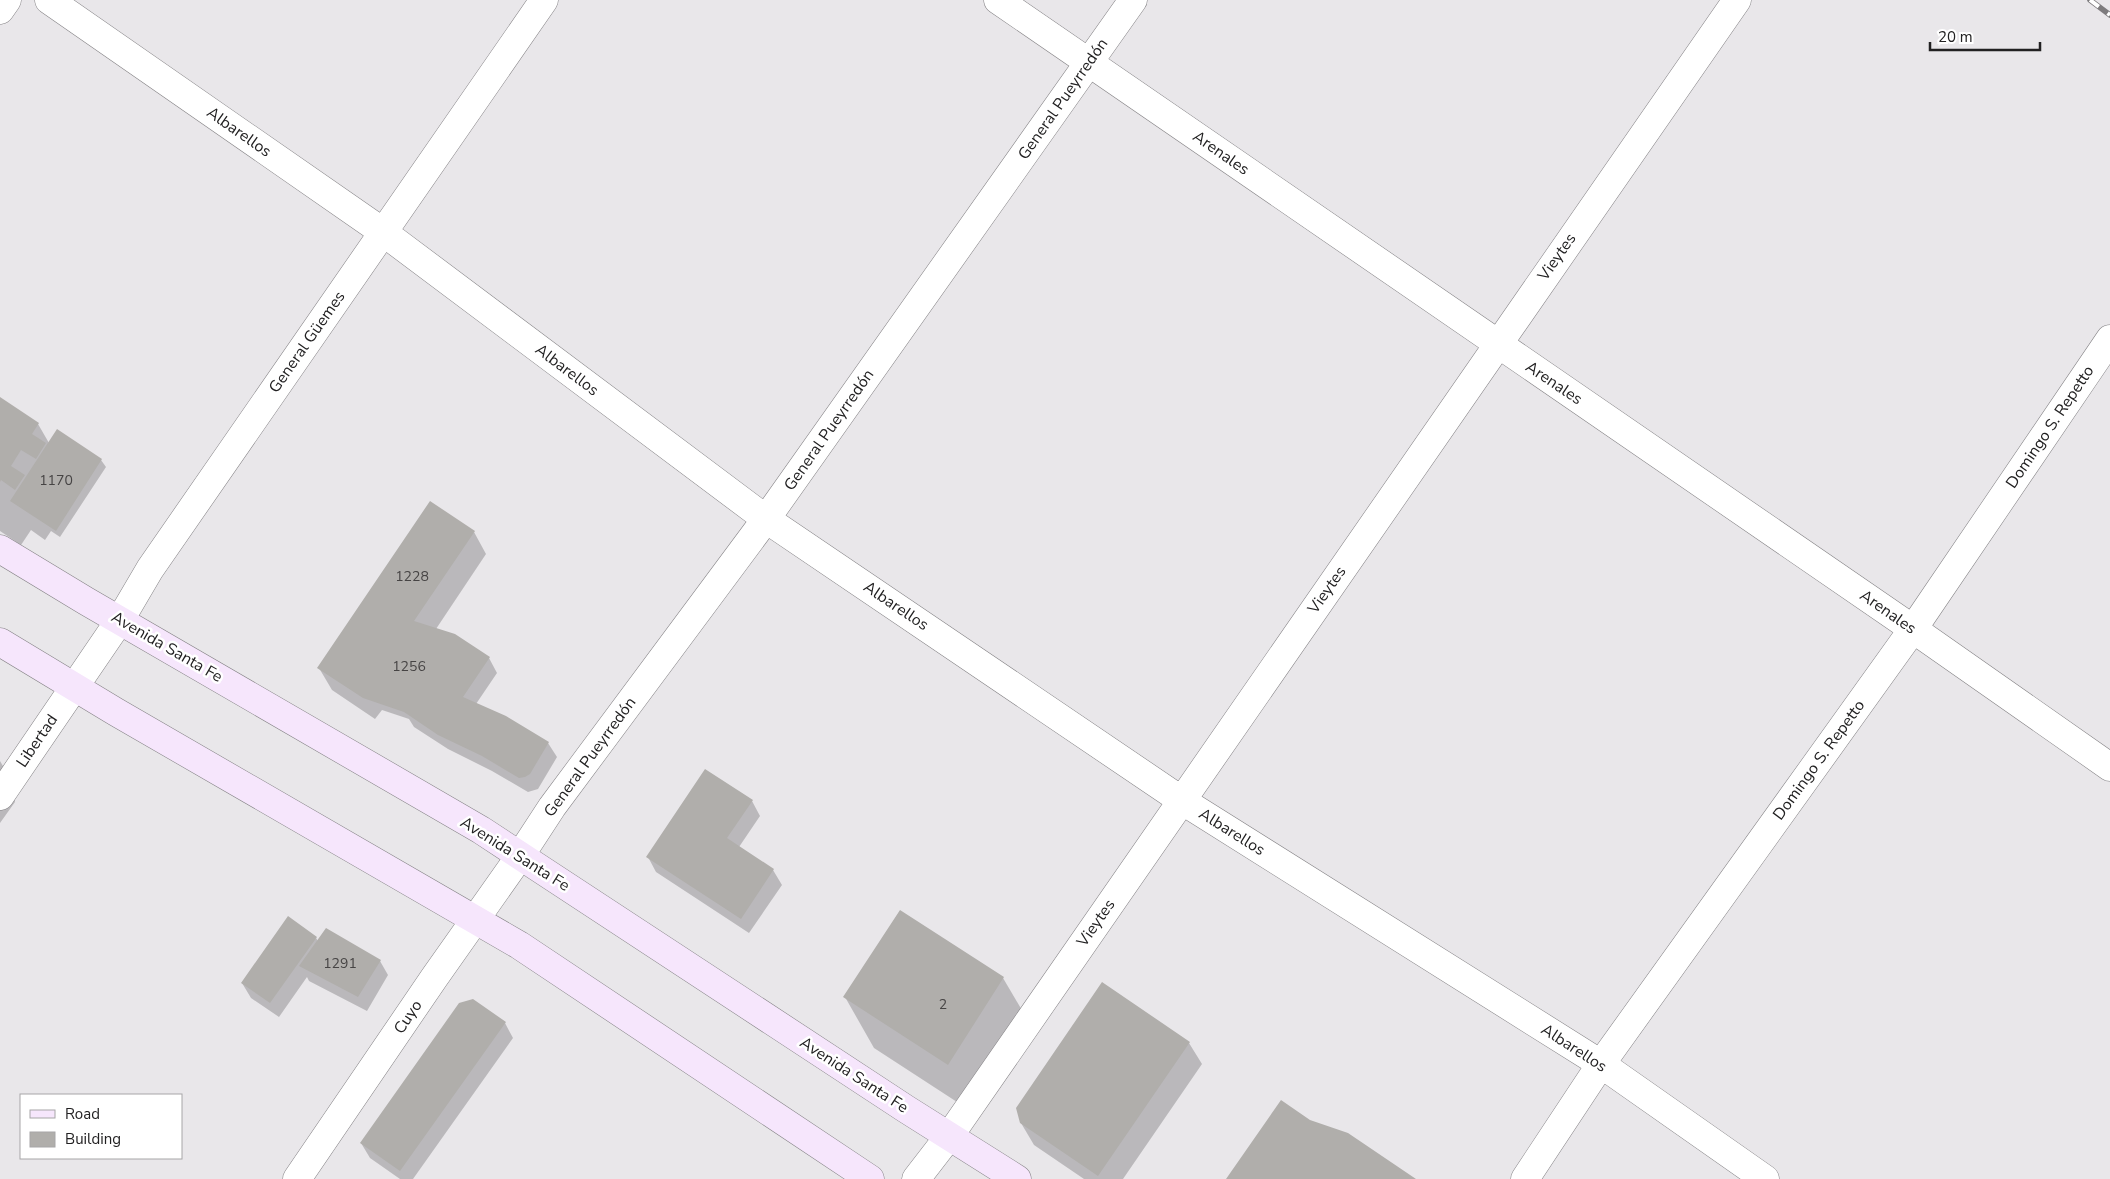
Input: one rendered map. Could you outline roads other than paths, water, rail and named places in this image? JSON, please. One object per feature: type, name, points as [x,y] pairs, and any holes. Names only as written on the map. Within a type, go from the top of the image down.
[{"type":"main road","name":"Avenida Santa Fe","points":[[0,549],[481,830],[906,1109],[1017,1179]]},
{"type":"main road","points":[[0,642],[116,712],[476,918],[870,1179]]},
{"type":"street","points":[[0,10],[7,0]]},
{"type":"street","name":"Albarellos","points":[[50,0],[383,232],[766,519],[1181,800],[1601,1064],[1765,1179]]},
{"type":"street","name":"General Güemes","points":[[74,686],[120,620],[150,569],[544,0]]},
{"type":"street","name":"Arenales","points":[[998,0],[1913,629],[2110,767]]},
{"type":"street","name":"General Pueyrredón","points":[[520,856],[552,807],[766,519],[1133,0]]},
{"type":"street","name":"Vieytes","points":[[916,1179],[950,1135],[1736,0]]},
{"type":"street","name":"Domingo S. Repetto","points":[[1525,1179],[1601,1064],[1913,629],[2110,339]]},
{"type":"street","name":"Libertad","points":[[0,796],[74,686]]},
{"type":"street","name":"Cuyo","points":[[297,1179],[520,856]]},
{"type":"railway","points":[[2090,0],[2110,15]]}]
